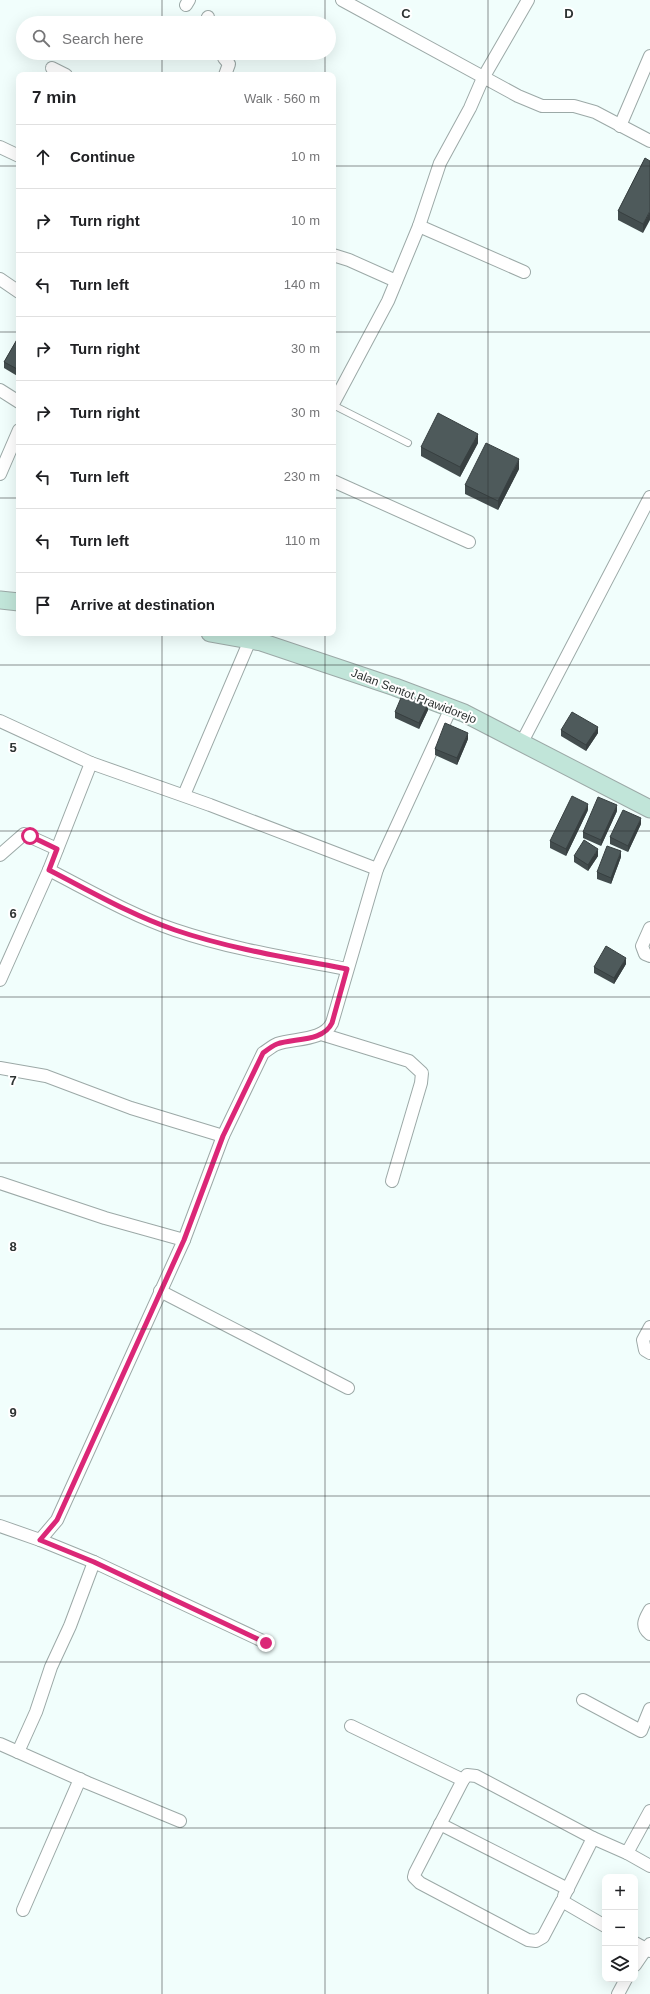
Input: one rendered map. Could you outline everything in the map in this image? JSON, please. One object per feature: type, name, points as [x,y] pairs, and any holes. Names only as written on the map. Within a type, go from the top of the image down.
[{"type":"main road","points":[[0,600],[16,602]]},
{"type":"main road","name":"Jalan Sentot Prawidorejo","points":[[241,636],[251,637],[260,642],[395,687],[451,708],[522,742],[650,809]]},
{"type":"street","points":[[342,0],[483,78],[542,106],[574,106],[595,112],[650,142]]},
{"type":"street","points":[[336,398],[388,301],[419,226],[440,163],[470,108],[483,78],[528,0]]},
{"type":"street","points":[[620,126],[650,56]]},
{"type":"street","points":[[226,60],[229,64],[226,72]]},
{"type":"street","points":[[52,68],[60,72]]},
{"type":"street","points":[[0,147],[16,155]]},
{"type":"street","points":[[419,226],[524,272]]},
{"type":"street","points":[[336,256],[349,260],[396,281]]},
{"type":"street","points":[[0,279],[16,290]]},
{"type":"street","points":[[0,390],[16,400]]},
{"type":"street","points":[[0,474],[16,437]]},
{"type":"street","points":[[336,482],[469,542]]},
{"type":"street","points":[[522,742],[650,497]]},
{"type":"street","points":[[184,795],[251,637]]},
{"type":"street","points":[[40,1540],[57,1520],[184,1240],[223,1136],[263,1053],[275,1045],[321,1034],[329,1030],[377,870],[451,708]]},
{"type":"street","points":[[0,721],[90,763],[184,795],[377,870]]},
{"type":"street","points":[[0,980],[49,870],[90,763]]},
{"type":"street","points":[[0,855],[24,834],[57,849]]},
{"type":"street","points":[[49,870],[116,904],[174,930],[250,951],[347,969]]},
{"type":"street","points":[[650,928],[645,937],[642,950],[650,956]]},
{"type":"street","points":[[321,1034],[409,1061],[422,1073],[421,1083],[392,1181]]},
{"type":"street","points":[[0,1068],[46,1076],[131,1108],[223,1136]]},
{"type":"street","points":[[0,1182],[105,1218],[184,1240]]},
{"type":"street","points":[[160,1291],[348,1388]]},
{"type":"street","points":[[650,1327],[643,1344],[644,1350],[650,1353]]},
{"type":"street","points":[[0,1526],[40,1540],[94,1562],[266,1643]]},
{"type":"street","points":[[18,1752],[36,1712],[51,1667],[70,1626],[94,1562]]},
{"type":"street","points":[[650,1610],[643,1621],[644,1626],[650,1634]]},
{"type":"street","points":[[583,1700],[645,1733],[650,1709]]},
{"type":"street","points":[[351,1726],[463,1780]]},
{"type":"street","points":[[0,1744],[180,1821]]},
{"type":"street","points":[[593,1838],[543,1936],[536,1941],[528,1940],[420,1883],[414,1877],[440,1824],[467,1775],[476,1776],[593,1838],[627,1853],[650,1866]]},
{"type":"street","points":[[23,1910],[80,1779]]},
{"type":"street","points":[[627,1853],[650,1810]]},
{"type":"street","points":[[440,1824],[568,1889]]},
{"type":"street","points":[[562,1901],[602,1924]]},
{"type":"street","points":[[638,1944],[649,1948],[638,1961]]},
{"type":"street","points":[[618,1994],[624,1982]]},
{"type":"lane","points":[[336,406],[408,443]]},
{"type":"building","points":[[645,158],[650,161],[650,211],[643,224],[618,211]]},
{"type":"building","points":[[16,341],[16,368],[4,362]]},
{"type":"building","points":[[438,413],[478,434],[460,467],[421,447]]},
{"type":"building","points":[[486,443],[519,459],[498,501],[465,485]]},
{"type":"building","points":[[403,693],[428,704],[419,723],[395,712]]},
{"type":"building","points":[[572,712],[598,727],[586,745],[561,730]]},
{"type":"building","points":[[445,723],[468,733],[457,758],[435,749]]},
{"type":"building","points":[[572,796],[588,804],[566,849],[550,841]]},
{"type":"building","points":[[598,797],[617,805],[601,840],[583,832]]},
{"type":"building","points":[[623,810],[641,818],[628,846],[610,837]]},
{"type":"building","points":[[584,840],[598,849],[588,865],[574,856]]},
{"type":"building","points":[[607,846],[621,851],[611,878],[597,872]]},
{"type":"building","points":[[606,946],[626,958],[614,978],[594,967]]},
{"type":"route","points":[[30,836],[57,849],[49,870],[116,904],[174,930],[250,951],[347,969],[329,1030],[321,1034],[275,1045],[263,1053],[223,1136],[184,1240],[96,1431],[57,1520],[40,1540],[94,1562],[176,1602],[266,1643]]}]
